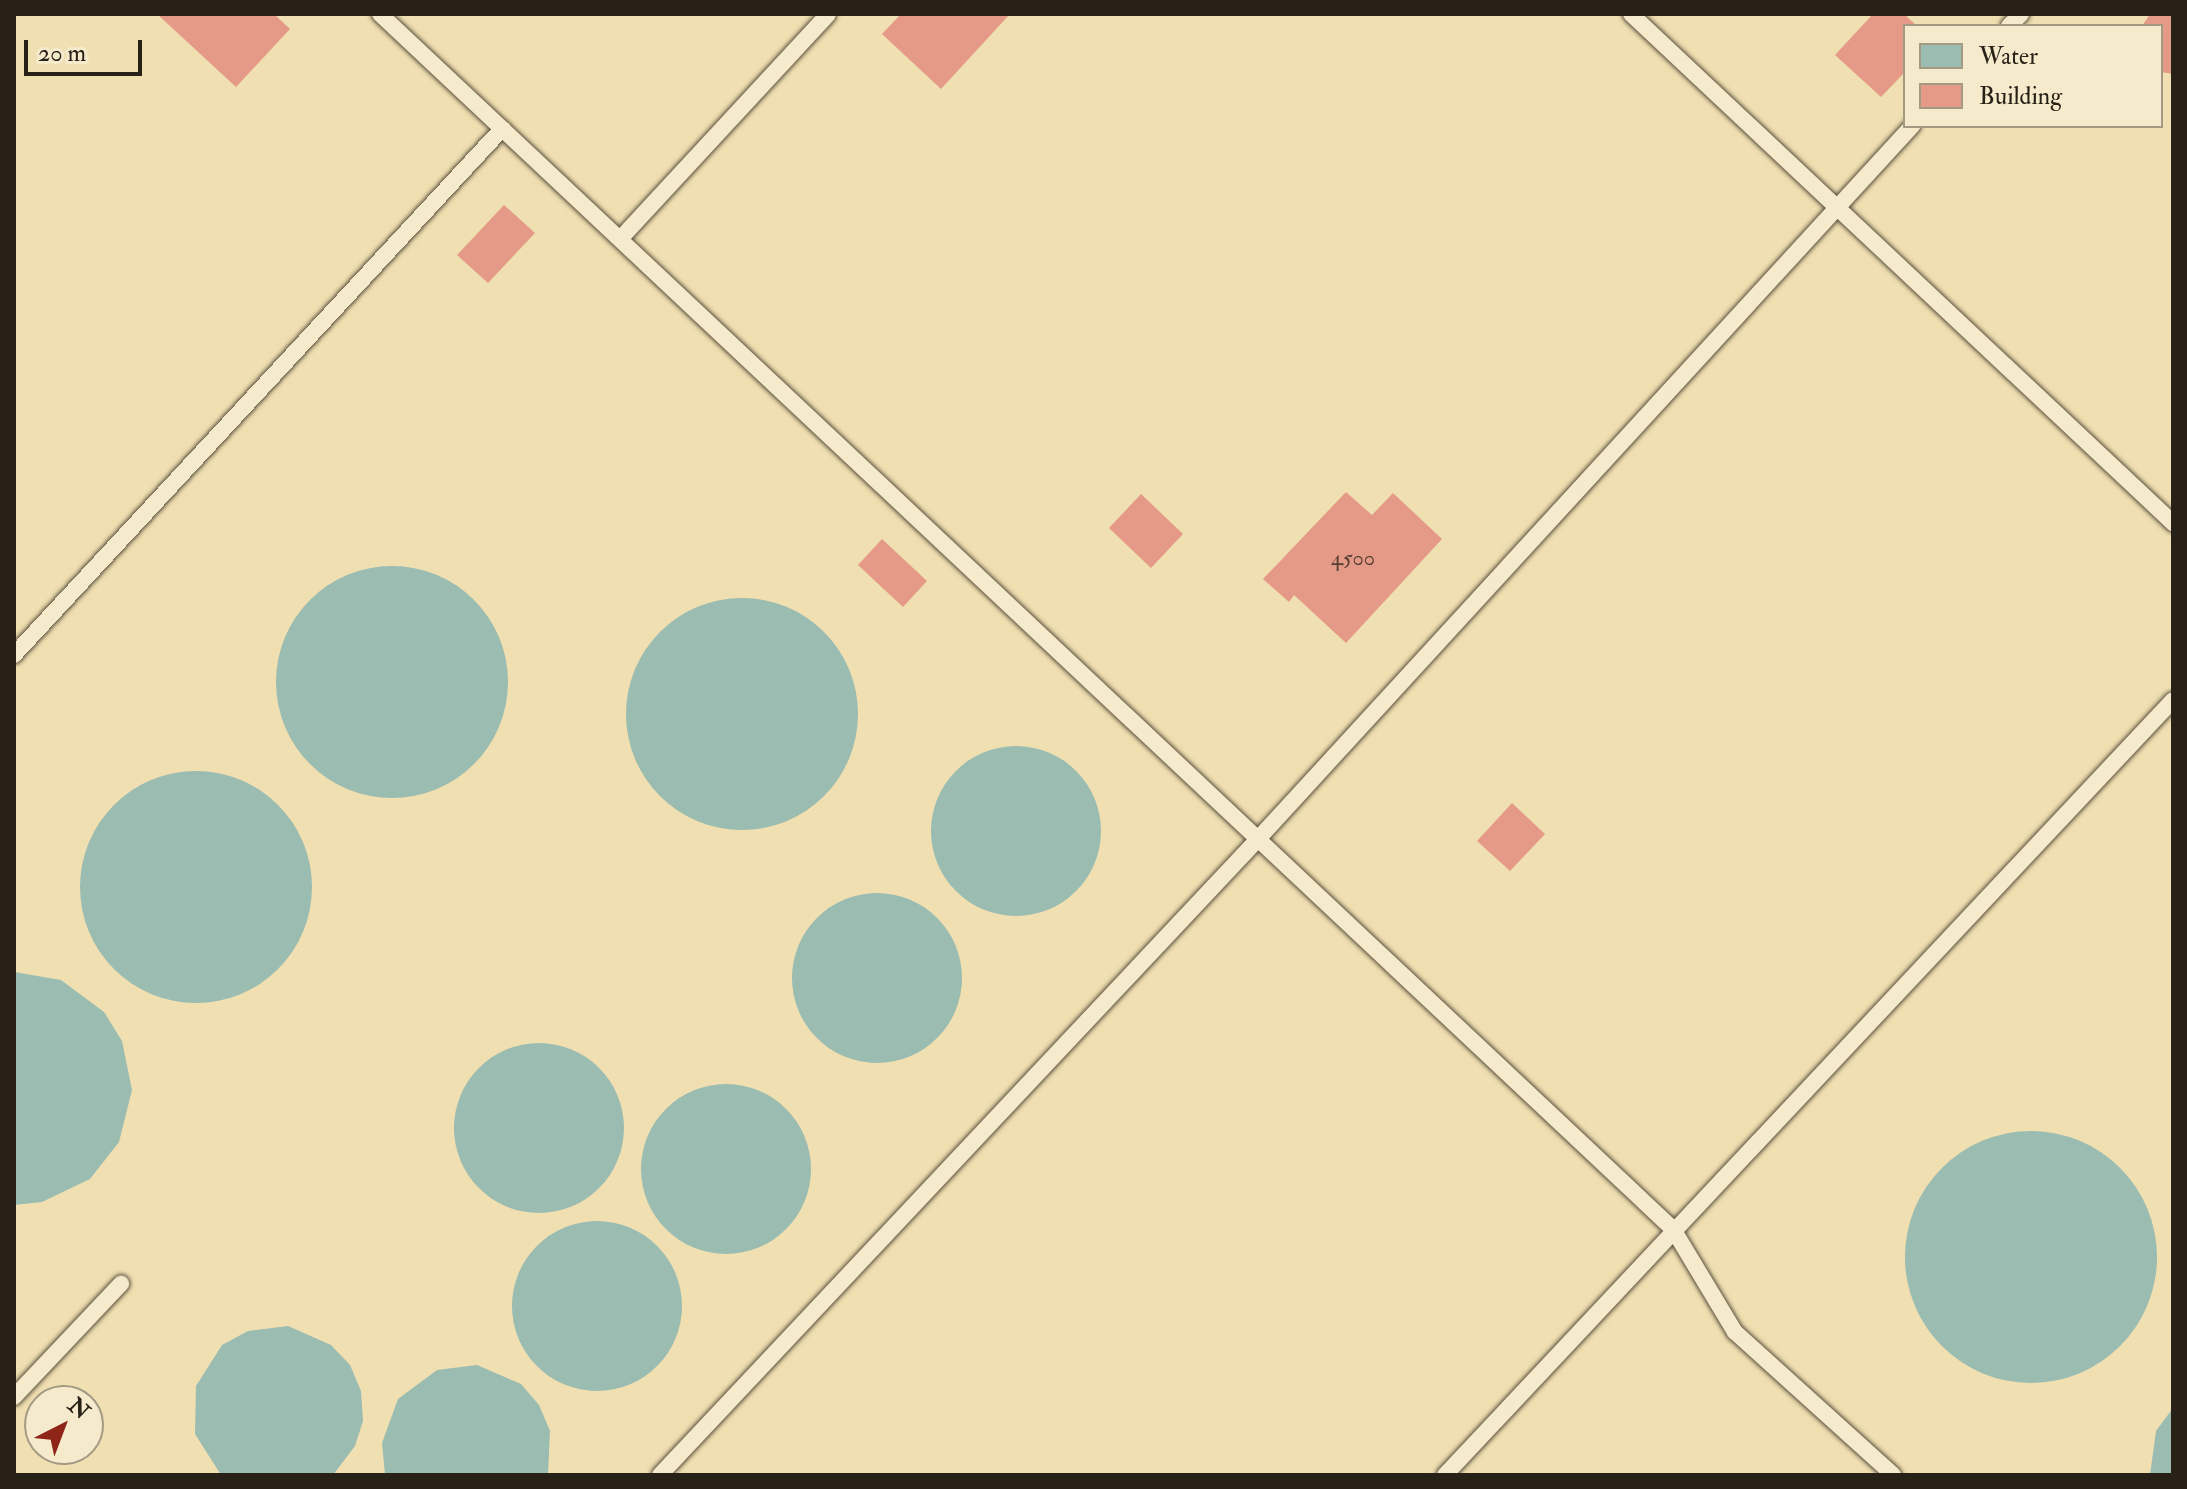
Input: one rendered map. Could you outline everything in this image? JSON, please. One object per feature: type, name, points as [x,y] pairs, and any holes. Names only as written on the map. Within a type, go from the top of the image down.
[{"type":"lane","points":[[380,14],[1673,1229],[1735,1332],[1893,1475]]},
{"type":"lane","points":[[620,239],[828,14]]},
{"type":"lane","points":[[1631,14],[2173,523]]},
{"type":"lane","points":[[660,1475],[1258,839],[1835,205],[1910,128]]},
{"type":"lane","points":[[14,655],[502,129]]},
{"type":"lane","points":[[1445,1475],[2173,700]]},
{"type":"lane","points":[[14,1397],[121,1284]]},
{"type":"water","points":[[392,566],[415,568],[436,575],[474,600],[499,638],[506,659],[506,705],[499,726],[474,764],[436,789],[415,796],[392,798],[369,796],[348,789],[310,764],[285,726],[278,705],[276,682],[278,659],[285,638],[310,600],[348,575],[369,568]]},
{"type":"water","points":[[742,598],[765,600],[786,607],[824,632],[849,670],[856,691],[856,737],[849,758],[824,796],[786,821],[765,828],[742,830],[719,828],[698,821],[660,796],[635,758],[628,737],[626,714],[628,691],[635,670],[660,632],[698,607],[719,600]]},
{"type":"water","points":[[1016,746],[1048,753],[1076,771],[1094,799],[1101,831],[1094,863],[1076,891],[1048,909],[1016,916],[984,909],[956,891],[938,863],[931,831],[938,799],[956,771],[984,753]]},
{"type":"water","points":[[196,771],[219,773],[240,780],[278,805],[303,843],[310,864],[310,910],[303,931],[278,969],[240,994],[219,1001],[196,1003],[173,1001],[152,994],[114,969],[89,931],[82,910],[80,887],[82,864],[89,843],[114,805],[152,780],[173,773]]},
{"type":"water","points":[[877,893],[909,900],[937,918],[955,946],[962,978],[955,1010],[937,1038],[909,1056],[877,1063],[845,1056],[817,1038],[799,1010],[792,978],[799,946],[817,918],[845,900]]},
{"type":"water","points":[[14,972],[61,980],[104,1012],[122,1041],[132,1090],[119,1142],[90,1179],[42,1202],[14,1205]]},
{"type":"water","points":[[539,1043],[571,1050],[599,1068],[617,1096],[624,1128],[617,1160],[599,1188],[571,1206],[539,1213],[507,1206],[479,1188],[461,1160],[454,1128],[461,1096],[479,1068],[507,1050]]},
{"type":"water","points":[[726,1084],[758,1091],[786,1109],[804,1137],[811,1169],[804,1201],[786,1229],[758,1247],[726,1254],[694,1247],[666,1229],[648,1201],[641,1169],[648,1137],[666,1109],[694,1091]]},
{"type":"water","points":[[2031,1131],[2079,1141],[2101,1152],[2120,1168],[2136,1187],[2147,1209],[2157,1257],[2147,1305],[2136,1327],[2120,1346],[2101,1362],[2079,1373],[2031,1383],[1983,1373],[1961,1362],[1942,1346],[1926,1327],[1915,1305],[1905,1257],[1915,1209],[1926,1187],[1942,1168],[1961,1152],[1983,1141]]},
{"type":"water","points":[[597,1221],[629,1228],[657,1246],[675,1274],[682,1306],[675,1338],[657,1366],[629,1384],[597,1391],[565,1384],[537,1366],[519,1338],[512,1306],[519,1274],[537,1246],[565,1228]]},
{"type":"water","points":[[288,1326],[331,1345],[350,1365],[361,1391],[363,1421],[355,1446],[333,1475],[221,1475],[195,1434],[196,1386],[222,1345],[248,1331]]},
{"type":"water","points":[[477,1365],[521,1384],[539,1405],[550,1431],[548,1475],[385,1475],[382,1443],[398,1399],[437,1370]]},
{"type":"water","points":[[2173,1408],[2173,1475],[2150,1475],[2156,1431]]},
{"type":"building","points":[[157,14],[274,14],[290,29],[236,87]]},
{"type":"building","points":[[901,14],[1010,14],[941,89],[882,34]]},
{"type":"building","points":[[1873,14],[1904,14],[1915,24],[1903,24],[1903,74],[1881,97],[1835,55]]},
{"type":"building","points":[[2150,14],[2173,14],[2173,74],[2163,72],[2163,24],[2143,24]]},
{"type":"building","points":[[504,205],[535,233],[488,283],[457,255]]},
{"type":"building","points":[[1346,492],[1372,515],[1393,493],[1442,539],[1346,643],[1294,595],[1289,602],[1263,579]]},
{"type":"building","points":[[1141,494],[1183,534],[1151,568],[1109,528]]},
{"type":"building","points":[[882,539],[927,581],[903,607],[858,565]]},
{"type":"building","points":[[1512,803],[1545,834],[1510,871],[1477,841]]}]
